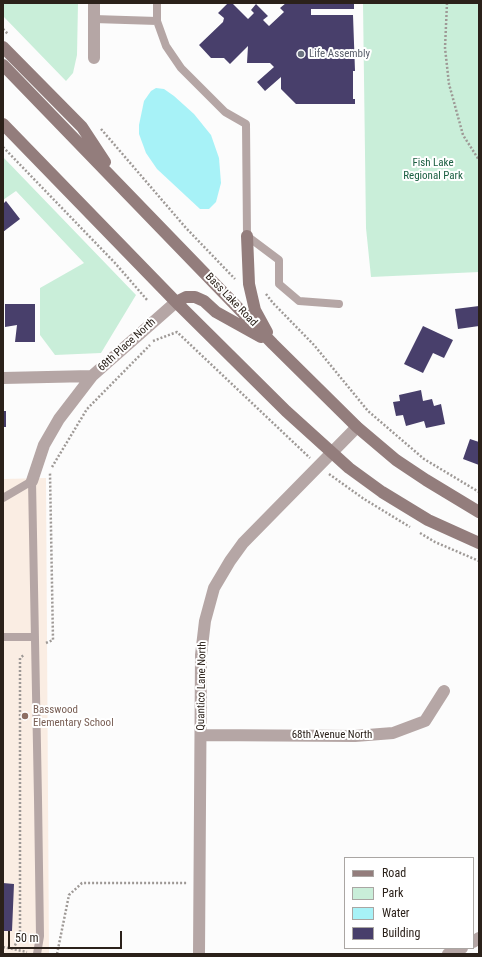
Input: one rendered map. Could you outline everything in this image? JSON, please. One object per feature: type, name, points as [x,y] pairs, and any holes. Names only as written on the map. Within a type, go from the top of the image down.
[{"type":"main road","points":[[3,47],[82,128],[123,188]]},
{"type":"main road","name":"Bass Lake Road","points":[[3,65],[273,344],[357,427],[396,460],[479,512]]},
{"type":"main road","points":[[3,124],[176,302],[286,410],[349,468],[382,492],[428,520],[479,543]]},
{"type":"main road","points":[[247,236],[249,284],[255,310],[273,344]]},
{"type":"main road","points":[[176,302],[186,297],[195,297],[204,301],[216,312],[273,344]]},
{"type":"street","points":[[94,3],[94,58]]},
{"type":"street","name":"68th Place North","points":[[3,378],[92,376],[176,302]]},
{"type":"street","points":[[32,481],[48,439],[60,419],[92,376]]},
{"type":"street","name":"Quantico Lane North","points":[[199,954],[201,655],[205,621],[214,588],[242,543],[357,427]]},
{"type":"street","name":"68th Avenue North","points":[[201,735],[355,736],[393,733],[425,721],[444,690]]},
{"type":"street","points":[[448,954],[460,949]]},
{"type":"lane","points":[[157,3],[157,21],[166,46],[181,68],[225,112],[246,124],[247,236],[279,260],[279,284],[299,301],[339,304]]},
{"type":"lane","points":[[94,19],[157,21]]},
{"type":"lane","points":[[3,498],[32,481],[36,637],[40,936],[37,954]]},
{"type":"lane","points":[[3,637],[36,637]]},
{"type":"path","points":[[446,3],[445,48],[449,84],[463,135],[479,160]]},
{"type":"path","points":[[3,29],[9,34]]},
{"type":"path","points":[[96,124],[186,228],[240,282]]},
{"type":"path","points":[[3,147],[115,262],[148,301]]},
{"type":"path","points":[[263,291],[273,304],[314,345],[372,416],[424,459],[479,492]]},
{"type":"path","points":[[13,949],[20,936],[20,658],[53,640],[50,471],[87,409],[154,340],[177,332]]},
{"type":"path","points":[[57,954],[69,895],[82,882],[200,883]]},
{"type":"path","points":[[20,936],[40,936]]},
{"type":"path","points":[[3,947],[33,954]]},
{"type":"shaded area","name":"Basswood Elementary School","points":[[46,478],[49,954],[3,954],[3,479]]},
{"type":"green space","points":[[3,3],[78,3],[77,55],[73,73],[66,81],[3,16]]},
{"type":"green space","name":"Fish Lake Regional Park","points":[[363,3],[479,3],[479,272],[371,277],[366,228]]},
{"type":"green space","points":[[3,157],[136,295],[101,353],[55,355],[40,335],[40,288],[84,263],[16,191],[3,200]]},
{"type":"water","points":[[156,88],[164,89],[174,96],[194,114],[211,135],[219,158],[221,183],[216,202],[209,209],[200,209],[157,169],[146,153],[139,134],[139,125],[144,101],[151,91]]},
{"type":"building","name":"Life Assembly","points":[[228,3],[232,3],[248,19],[254,13],[251,10],[256,4],[268,16],[263,20],[269,26],[284,12],[280,8],[286,3],[354,3],[354,9],[311,9],[311,15],[353,15],[355,71],[353,71],[353,99],[355,99],[355,104],[296,104],[281,89],[281,77],[265,91],[257,82],[274,67],[270,63],[247,63],[248,46],[230,64],[224,58],[211,58],[199,45],[223,22],[224,18],[218,13]]},
{"type":"building","points":[[6,201],[20,219],[3,232],[3,204]]},
{"type":"building","points":[[5,304],[35,304],[35,342],[15,342],[17,325],[5,327]]},
{"type":"building","points":[[479,306],[479,326],[458,329],[455,309]]},
{"type":"building","points":[[423,326],[453,340],[444,358],[433,353],[423,373],[404,364]]},
{"type":"building","points":[[421,390],[423,401],[432,399],[434,406],[441,404],[445,424],[426,428],[424,421],[406,426],[403,415],[396,416],[393,402],[400,401],[399,395]]},
{"type":"building","points":[[3,411],[6,411],[6,427],[3,427]]},
{"type":"building","points":[[470,439],[479,442],[479,465],[463,459]]},
{"type":"building","points":[[3,883],[14,884],[12,931],[3,931]]},
{"type":"place","name":"Life Assembly","points":[[301,54]]},
{"type":"place","name":"Basswood Elementary School","points":[[25,716]]}]
